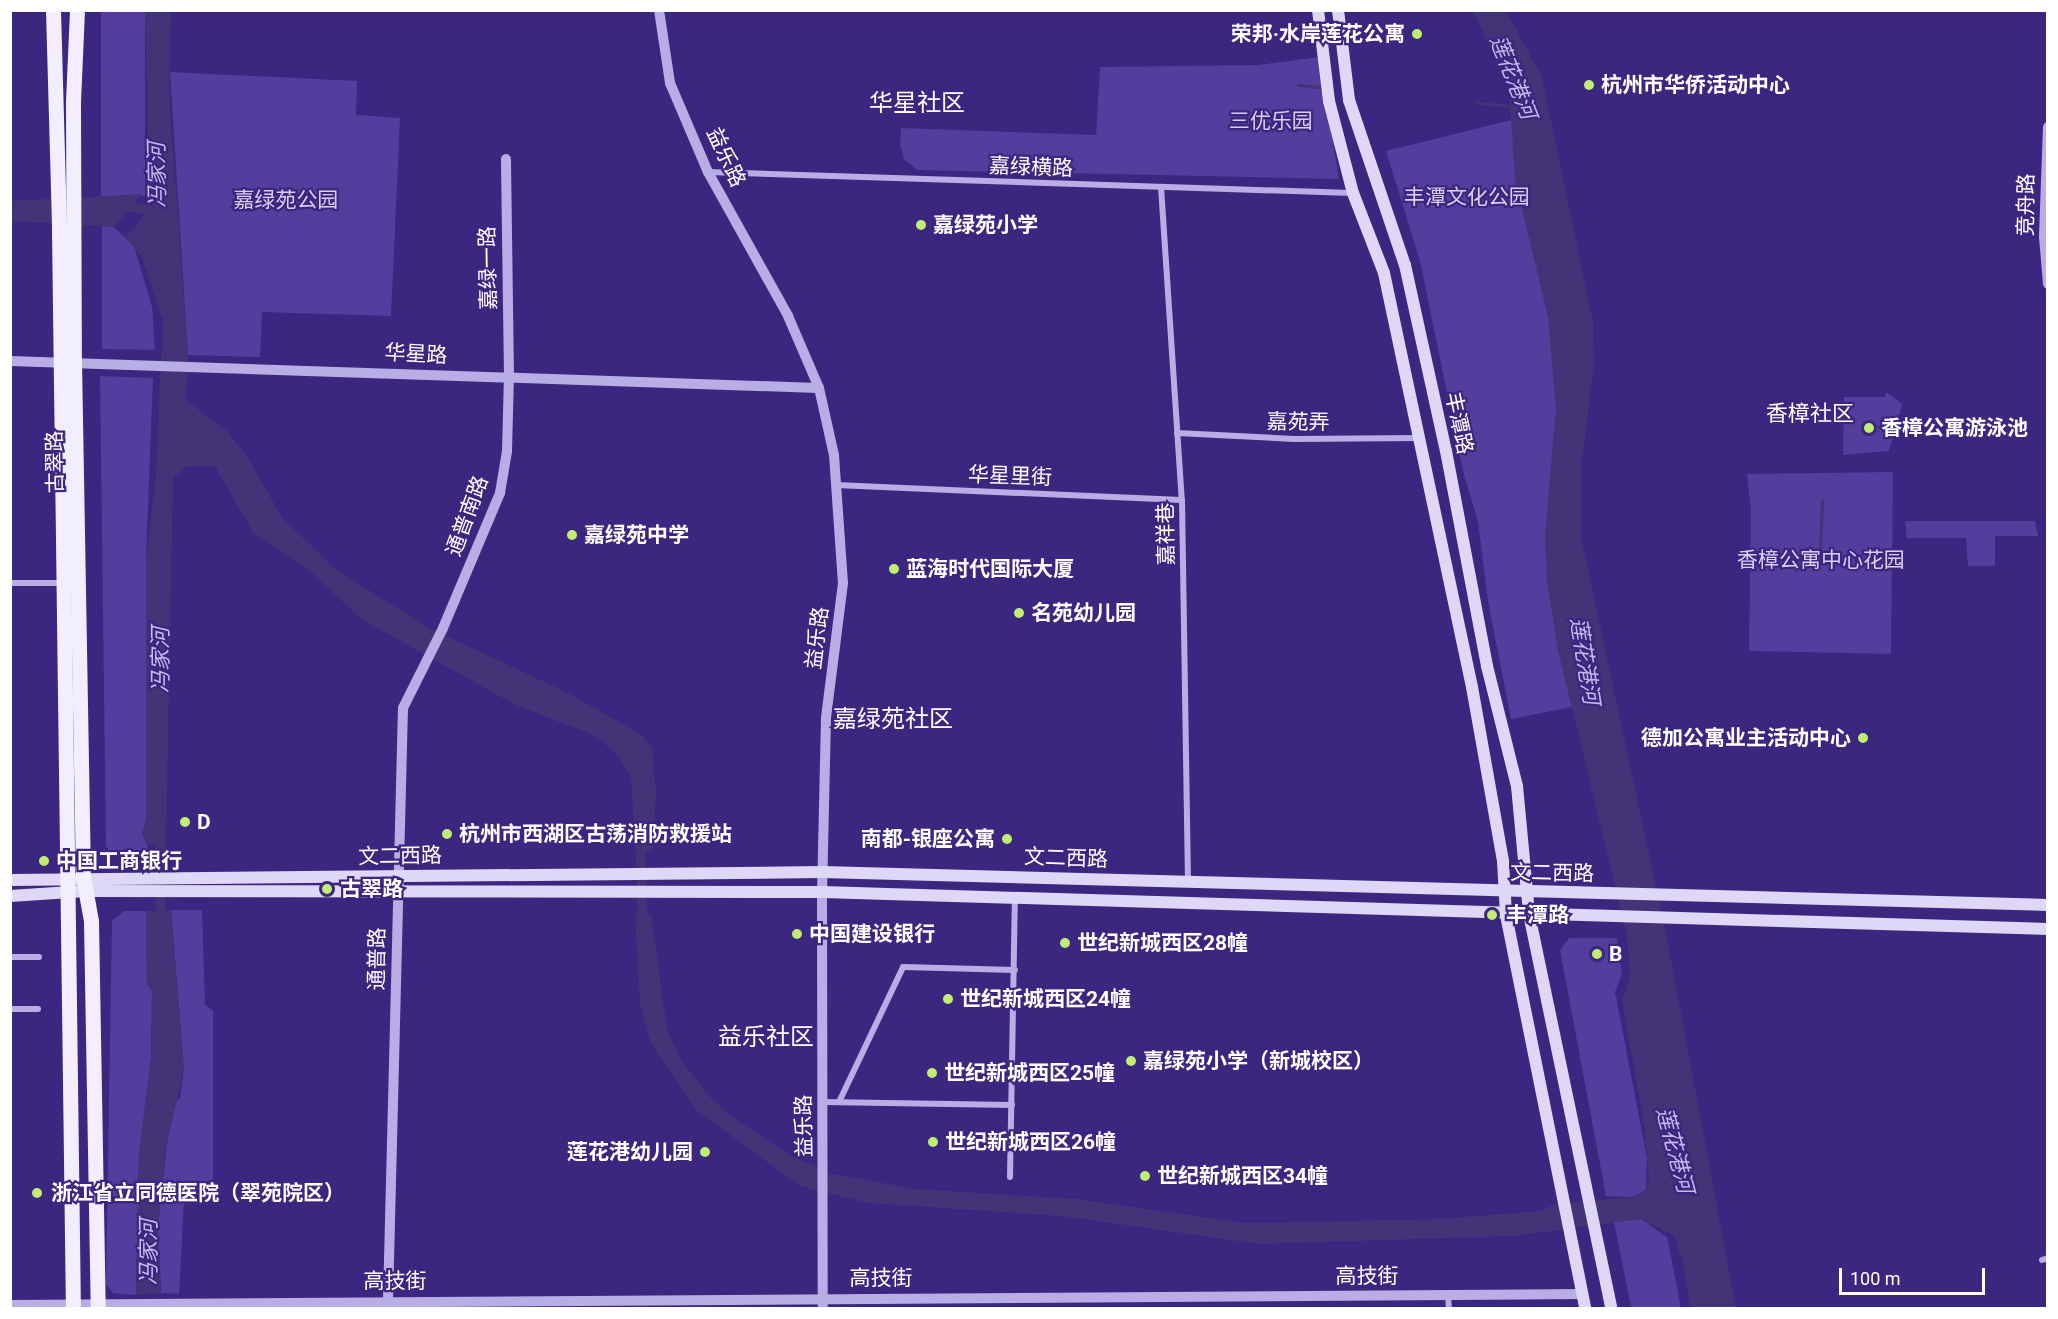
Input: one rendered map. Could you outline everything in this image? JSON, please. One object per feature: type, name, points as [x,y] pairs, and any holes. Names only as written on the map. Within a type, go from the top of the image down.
[{"type":"main road","name":"古翠路","points":[[52,10],[58,191],[67,228],[74,361],[85,884],[91,921],[98,1305]]},
{"type":"main road","name":"古翠路","points":[[73,1306],[58,362],[67,228],[74,190],[77,10]]},
{"type":"main road","name":"丰潭路","points":[[1318,10],[1329,101],[1353,193],[1384,273],[1491,781],[1506,915],[1573,1236],[1584,1308]]},
{"type":"main road","name":"丰潭路","points":[[1338,10],[1349,100],[1404,265],[1446,451],[1487,666],[1517,786],[1528,892],[1528,914],[1611,1308]]},
{"type":"main road","name":"文二西路","points":[[85,884],[137,877],[822,872],[2048,905]]},
{"type":"main road","points":[[10,880],[67,886]]},
{"type":"main road","name":"文二西路","points":[[85,884],[136,891],[822,892],[1506,915],[2048,929]]},
{"type":"main road","points":[[10,896],[85,884]]},
{"type":"street","name":"益乐路","points":[[659,10],[670,83],[708,172],[788,316],[819,388],[836,485],[843,583],[826,718],[822,872],[824,1157],[822,1303]]},
{"type":"street","name":"竞舟路","points":[[2048,127],[2046,257],[2048,284]]},
{"type":"street","name":"嘉绿一路","points":[[507,159],[509,377]]},
{"type":"street","name":"嘉绿横路","points":[[708,172],[1353,193]]},
{"type":"street","name":"嘉祥巷","points":[[1161,188],[1182,500],[1188,881]]},
{"type":"street","name":"华星路","points":[[10,361],[74,361],[819,388]]},
{"type":"street","name":"通普南路","points":[[443,628],[500,493],[507,452],[509,377]]},
{"type":"street","name":"嘉苑弄","points":[[1177,433],[1294,439],[1419,438]]},
{"type":"street","name":"华星里街","points":[[836,485],[1182,500]]},
{"type":"street","points":[[10,583],[62,583]]},
{"type":"street","name":"通普路","points":[[388,1300],[403,708],[443,628]]},
{"type":"street","points":[[1010,1177],[1015,897]]},
{"type":"street","points":[[10,957],[39,957]]},
{"type":"street","points":[[839,1102],[903,967],[1015,970]]},
{"type":"street","points":[[10,1009],[38,1009]]},
{"type":"street","points":[[823,1102],[1012,1105]]},
{"type":"street","name":"高技街","points":[[98,1305],[130,1302],[388,1300],[563,1304],[822,1303],[1582,1294]]},
{"type":"street","points":[[1448,1295],[1449,1308]]},
{"type":"street","points":[[10,1305],[98,1305]]},
{"type":"green space","points":[[101,11],[145,11],[145,196],[101,196]]},
{"type":"green space","name":"三优乐园","points":[[1319,57],[1339,179],[917,170],[904,159],[900,144],[901,128],[1096,135],[1100,67],[1258,65]]},
{"type":"green space","name":"嘉绿苑公园","points":[[170,72],[357,81],[356,115],[400,118],[391,316],[262,312],[260,357],[188,355]]},
{"type":"green space","name":"丰潭文化公园","points":[[1516,119],[1559,330],[1581,705],[1511,719],[1488,601],[1478,521],[1464,475],[1420,261],[1386,151]]},
{"type":"green space","points":[[102,224],[114,227],[134,246],[152,307],[155,350],[102,349]]},
{"type":"green space","points":[[100,376],[153,378],[146,558],[146,820],[143,834],[150,854],[114,856],[106,846]]},
{"type":"green space","name":"香樟公寓游泳池","points":[[1886,392],[1902,404],[1889,451],[1843,455],[1844,397],[1885,397]]},
{"type":"green space","name":"香樟公寓中心花园","points":[[1893,472],[1891,654],[1749,651],[1751,511],[1747,474]]},
{"type":"green space","points":[[1905,521],[2035,521],[2038,536],[1995,536],[1995,566],[1968,566],[1966,538],[1907,538]]},
{"type":"green space","points":[[171,910],[202,910],[205,1005],[213,1011],[213,1187],[194,1189],[184,1201],[179,1294],[161,1293],[158,1227],[169,1124],[174,1104],[180,1098],[184,1069]]},
{"type":"green space","points":[[124,911],[146,911],[147,984],[152,990],[151,1058],[139,1155],[136,1295],[113,1293],[106,1284],[112,921]]},
{"type":"green space","points":[[1569,938],[1617,938],[1622,974],[1615,992],[1647,1158],[1646,1190],[1633,1197],[1606,1196],[1560,950]]},
{"type":"green space","points":[[1641,1219],[1667,1237],[1681,1308],[1631,1308],[1614,1221]]},
{"type":"water","points":[[145,11],[171,11],[169,94],[188,355],[186,400],[227,431],[248,458],[283,519],[338,571],[431,629],[564,691],[642,735],[652,748],[656,793],[653,851],[635,849],[631,777],[618,756],[596,736],[516,705],[361,619],[309,570],[254,534],[215,466],[186,467],[173,478],[166,845],[146,844],[142,834],[146,820],[146,558],[156,474],[163,320],[142,258],[126,237],[154,204],[149,184]]},
{"type":"water","name":"莲花港河","points":[[1473,11],[1506,11],[1542,77],[1593,322],[1594,363],[1581,471],[1581,536],[1667,938],[1736,1308],[1690,1308],[1683,1263],[1674,1236],[1641,1219],[1515,1236],[1259,1244],[1062,1216],[868,1203],[800,1186],[696,1110],[651,1044],[640,1005],[635,914],[651,914],[667,1029],[682,1062],[711,1098],[735,1119],[792,1156],[832,1174],[916,1189],[1076,1199],[1245,1223],[1439,1219],[1539,1211],[1557,1204],[1633,1197],[1646,1190],[1649,1178],[1644,1125],[1622,1000],[1630,976],[1627,935],[1558,651],[1547,581],[1545,535],[1556,409],[1548,317],[1515,180],[1509,88]]},
{"type":"water","points":[[142,194],[114,227],[11,221],[10,201]]},
{"type":"water","points":[[171,910],[184,1069],[165,1152],[158,1227],[161,1293],[136,1295],[139,1155],[151,1058],[152,991],[147,984],[146,911]]},
{"type":"waterway","points":[[1298,85],[1325,88]]},
{"type":"waterway","name":"莲花港河","points":[[1478,103],[1512,106]]},
{"type":"waterway","points":[[119,204],[157,212]]},
{"type":"waterway","points":[[1820,550],[1822,500]]},
{"type":"waterway","name":"冯家河","points":[[160,832],[161,924]]},
{"type":"waterway","points":[[640,836],[643,928]]},
{"type":"place","name":"荣邦·水岸莲花公寓","points":[[1417,34]]},
{"type":"place","name":"杭州市华侨活动中心","points":[[1589,85]]},
{"type":"place","name":"嘉绿苑小学","points":[[921,225]]},
{"type":"place","name":"香樟公寓游泳池","points":[[1869,428]]},
{"type":"place","name":"嘉绿苑中学","points":[[572,535]]},
{"type":"place","name":"蓝海时代国际大厦","points":[[894,569]]},
{"type":"place","name":"名苑幼儿园","points":[[1019,613]]},
{"type":"place","name":"德加公寓业主活动中心","points":[[1863,738]]},
{"type":"place","name":"D","points":[[185,822]]},
{"type":"place","name":"杭州市西湖区古荡消防救援站","points":[[447,834]]},
{"type":"place","name":"南都-银座公寓","points":[[1007,839]]},
{"type":"place","name":"中国工商银行","points":[[44,861]]},
{"type":"place","name":"古翠路","points":[[327,889]]},
{"type":"place","name":"丰潭路","points":[[1492,915]]},
{"type":"place","name":"中国建设银行","points":[[797,934]]},
{"type":"place","name":"世纪新城西区28幢","points":[[1065,943]]},
{"type":"place","name":"B","points":[[1597,954]]},
{"type":"place","name":"世纪新城西区24幢","points":[[948,999]]},
{"type":"place","name":"嘉绿苑小学（新城校区）","points":[[1131,1061]]},
{"type":"place","name":"世纪新城西区25幢","points":[[932,1073]]},
{"type":"place","name":"世纪新城西区26幢","points":[[933,1142]]},
{"type":"place","name":"莲花港幼儿园","points":[[705,1152]]},
{"type":"place","name":"世纪新城西区34幢","points":[[1145,1176]]},
{"type":"place","name":"浙江省立同德医院（翠苑院区）","points":[[37,1193]]},
{"type":"district","name":"华星社区","points":[[917,104]]},
{"type":"district","name":"香樟社区","points":[[1810,414]]},
{"type":"district","name":"嘉绿苑社区","points":[[893,720]]},
{"type":"district","name":"益乐社区","points":[[766,1038]]}]
